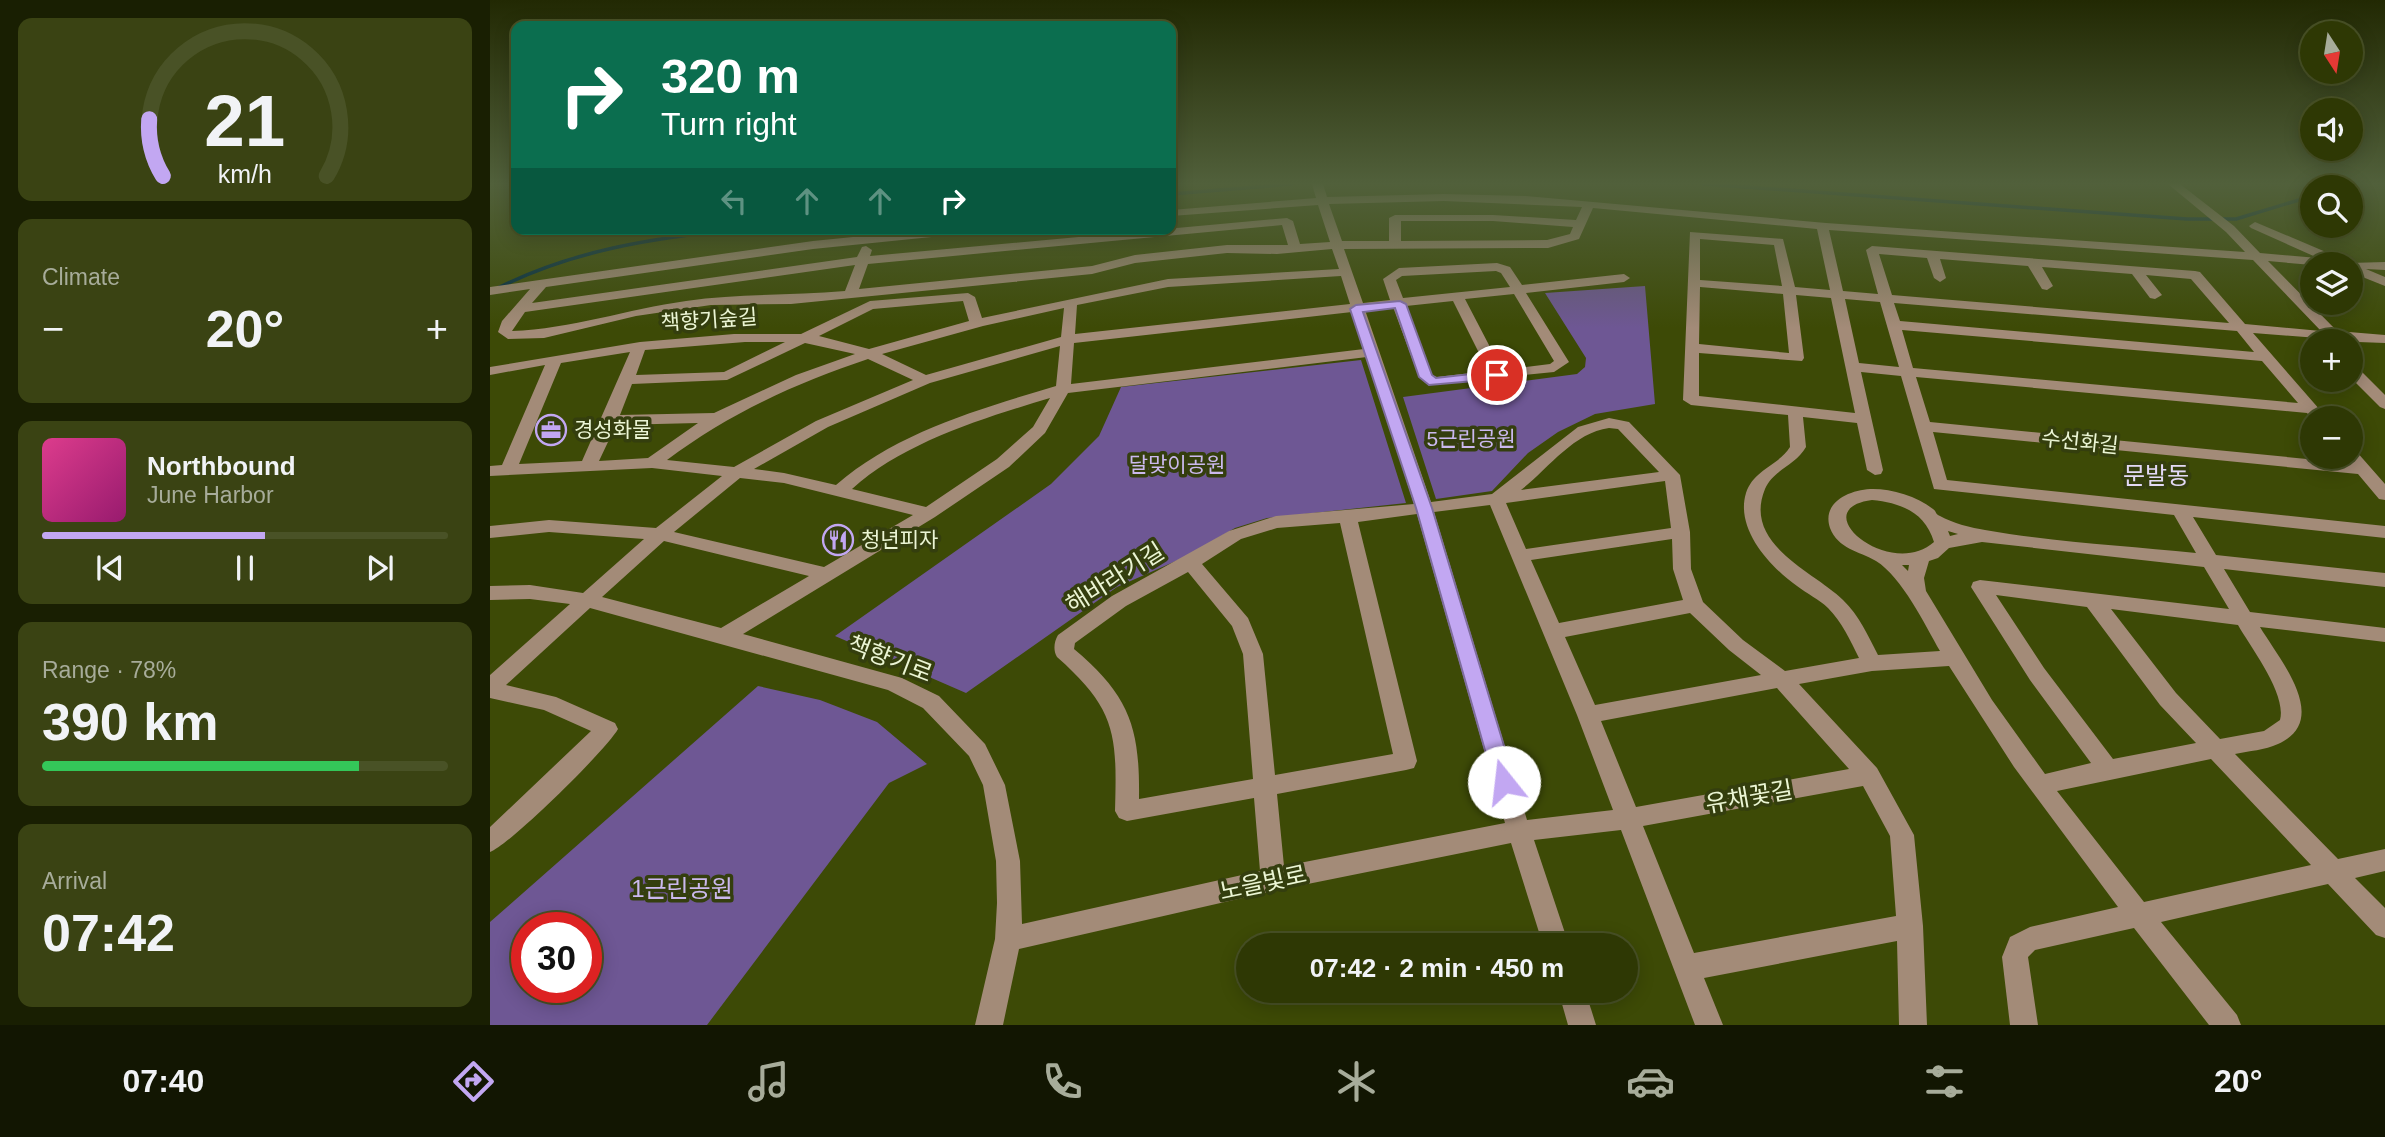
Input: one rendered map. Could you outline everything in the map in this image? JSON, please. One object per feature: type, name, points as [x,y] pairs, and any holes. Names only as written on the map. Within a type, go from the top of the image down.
[{"type":"street","points":[[542,284],[507,324],[505,332],[508,335],[552,333],[659,309],[723,300],[779,301],[851,293],[1089,250],[1217,232]]},
{"type":"street","points":[[1290,232],[1295,248]]},
{"type":"street","points":[[1333,232],[1356,309],[1424,508],[1519,831],[1552,933]]},
{"type":"street","points":[[1395,232],[1395,245]]},
{"type":"street","points":[[519,309],[862,260],[1089,250],[1144,258],[1227,249],[1338,245],[1548,244],[1569,240],[1577,232]]},
{"type":"street","points":[[1823,232],[1875,470],[1901,499]]},
{"type":"street","points":[[1916,232],[2300,260]]},
{"type":"street","points":[[2225,232],[2243,255],[2320,329]]},
{"type":"street","points":[[2227,232],[2257,256],[2321,329]]},
{"type":"street","points":[[2269,232],[2316,252]]},
{"type":"street","points":[[490,291],[904,235]]},
{"type":"street","points":[[1692,348],[1797,358],[1789,290],[1779,242],[1694,235],[1691,400],[1864,419]]},
{"type":"street","points":[[851,293],[870,238]]},
{"type":"street","points":[[2308,406],[2195,275],[1872,250],[1940,485],[2385,531]]},
{"type":"street","points":[[1932,255],[1940,278]]},
{"type":"street","points":[[2033,263],[2047,286]]},
{"type":"street","points":[[2363,266],[2385,266]]},
{"type":"street","points":[[1497,267],[1506,270],[1520,292],[1562,362],[1554,368],[1434,382],[1426,377],[1389,279],[1399,272],[1497,267]]},
{"type":"street","points":[[2136,271],[2155,295]]},
{"type":"street","points":[[652,463],[716,418],[778,390],[870,353],[976,321],[1168,283],[1346,272]]},
{"type":"street","points":[[2363,272],[2385,282]]},
{"type":"street","points":[[490,689],[660,534],[736,473],[822,424],[925,380],[1069,339],[1520,292],[1624,278]]},
{"type":"street","points":[[1694,283],[2300,335]]},
{"type":"street","points":[[659,309],[668,287]]},
{"type":"street","points":[[626,380],[726,376],[870,306],[968,297],[976,321]]},
{"type":"street","points":[[1458,298],[1497,375]]},
{"type":"street","points":[[726,635],[929,513],[1003,463],[1039,430],[1063,388],[1071,302]]},
{"type":"street","points":[[1893,325],[2266,357]]},
{"type":"street","name":"책향기숲길","points":[[490,371],[639,346],[761,337],[824,341],[870,353],[925,380]]},
{"type":"street","points":[[2363,339],[2385,339]]},
{"type":"street","points":[[588,466],[610,420],[639,346]]},
{"type":"street","points":[[841,490],[868,466],[928,437],[978,415],[1063,388],[1371,352]]},
{"type":"street","points":[[509,469],[555,359]]},
{"type":"street","points":[[2363,366],[2385,389]]},
{"type":"street","points":[[1853,367],[2300,412]]},
{"type":"street","points":[[2363,381],[2385,404]]},
{"type":"street","points":[[1795,411],[1798,447],[1796,453],[1776,465],[1759,482],[1752,503],[1753,517],[1772,554],[1789,570],[1836,604],[1847,617],[1872,663]]},
{"type":"street","points":[[610,420],[716,418]]},
{"type":"street","points":[[1496,499],[1525,479],[1573,436],[1612,421],[1623,425],[1672,475],[1681,532],[1682,569],[1694,605],[1736,645],[1781,679],[1869,775],[1902,835],[1910,926],[1913,1025]]},
{"type":"street","name":"수선화길","points":[[1923,426],[2300,463]]},
{"type":"street","points":[[490,471],[652,463],[784,478],[929,513]]},
{"type":"street","points":[[2363,469],[2385,495]]},
{"type":"street","points":[[1860,496],[1875,470]]},
{"type":"street","points":[[1424,508],[1672,475]]},
{"type":"street","points":[[1880,495],[1901,499],[1926,511],[1937,521],[1943,531],[1943,543],[1937,552],[1909,561],[1884,557],[1855,545],[1843,534],[1837,523],[1837,513],[1842,504],[1860,496],[1880,495]]},
{"type":"street","points":[[1496,499],[1588,715],[1709,1025]]},
{"type":"street","name":"해바라기길","points":[[1348,517],[1406,761],[1127,811],[1123,728],[1113,708],[1087,671],[1064,652],[1065,640],[1119,601],[1235,535],[1276,522],[1424,508]]},
{"type":"street","points":[[2040,785],[2108,769],[2268,739],[2283,733],[2293,717],[2293,706],[2288,692],[2181,512]]},
{"type":"street","points":[[1937,521],[1982,536],[2385,580]]},
{"type":"street","points":[[490,532],[549,526],[660,534],[825,574]]},
{"type":"street","points":[[1519,555],[1681,532]]},
{"type":"street","points":[[1943,543],[1982,536]]},
{"type":"street","points":[[1884,557],[1916,591],[1953,658],[2040,785],[2227,1025]]},
{"type":"street","points":[[1916,591],[1915,578],[1920,559]]},
{"type":"street","name":"해바라기길","points":[[1190,563],[1241,623],[1253,653],[1273,880]]},
{"type":"street","points":[[2108,769],[2029,664],[1980,587],[2383,638]]},
{"type":"street","name":"책향기로","points":[[490,593],[530,592],[587,600],[726,635],[895,684],[932,702],[977,750],[994,785],[1008,860],[1010,903],[1007,939],[989,1025]]},
{"type":"street","points":[[2093,600],[2143,669],[2216,750],[2385,926]]},
{"type":"street","points":[[1552,632],[1694,605]]},
{"type":"street","points":[[1588,715],[1872,663],[1953,658]]},
{"type":"street","points":[[490,689],[548,703],[607,729],[512,824],[490,841]]},
{"type":"street","name":"유채꽃길","points":[[1519,831],[1628,819],[1869,775]]},
{"type":"street","name":"노을빛로","points":[[1007,939],[1273,880],[1519,831]]},
{"type":"street","points":[[2024,1025],[2015,957],[2019,946],[2030,939],[2385,860]]},
{"type":"street","points":[[1686,968],[1910,926]]},
{"type":"street","points":[[1575,1003],[1582,1025]]},
{"type":"green space","name":"5근린공원","points":[[1645,286],[1655,404],[1595,414],[1558,432],[1528,453],[1492,491],[1436,499],[1403,397],[1577,374],[1585,367],[1586,358],[1545,293]]},
{"type":"green space","name":"달맞이공원","points":[[1361,360],[1406,503],[1267,518],[1235,528],[1185,557],[1117,587],[966,693],[835,636],[1051,484],[1099,436],[1121,387]]},
{"type":"green space","name":"1근린공원","points":[[758,686],[820,700],[877,722],[927,764],[889,783],[707,1025],[490,1025],[490,922]]},
{"type":"waterway","points":[[490,292],[520,278],[582,256],[646,241],[688,235]]},
{"type":"place","name":"경성화물","points":[[551,430]]},
{"type":"place","name":"청년피자","points":[[838,540]]},
{"type":"district","name":"문발동","points":[[2156,476]]},
{"type":"route","points":[[1497,375],[1434,382],[1426,377],[1400,304],[1356,309],[1424,508],[1504,782]]}]
